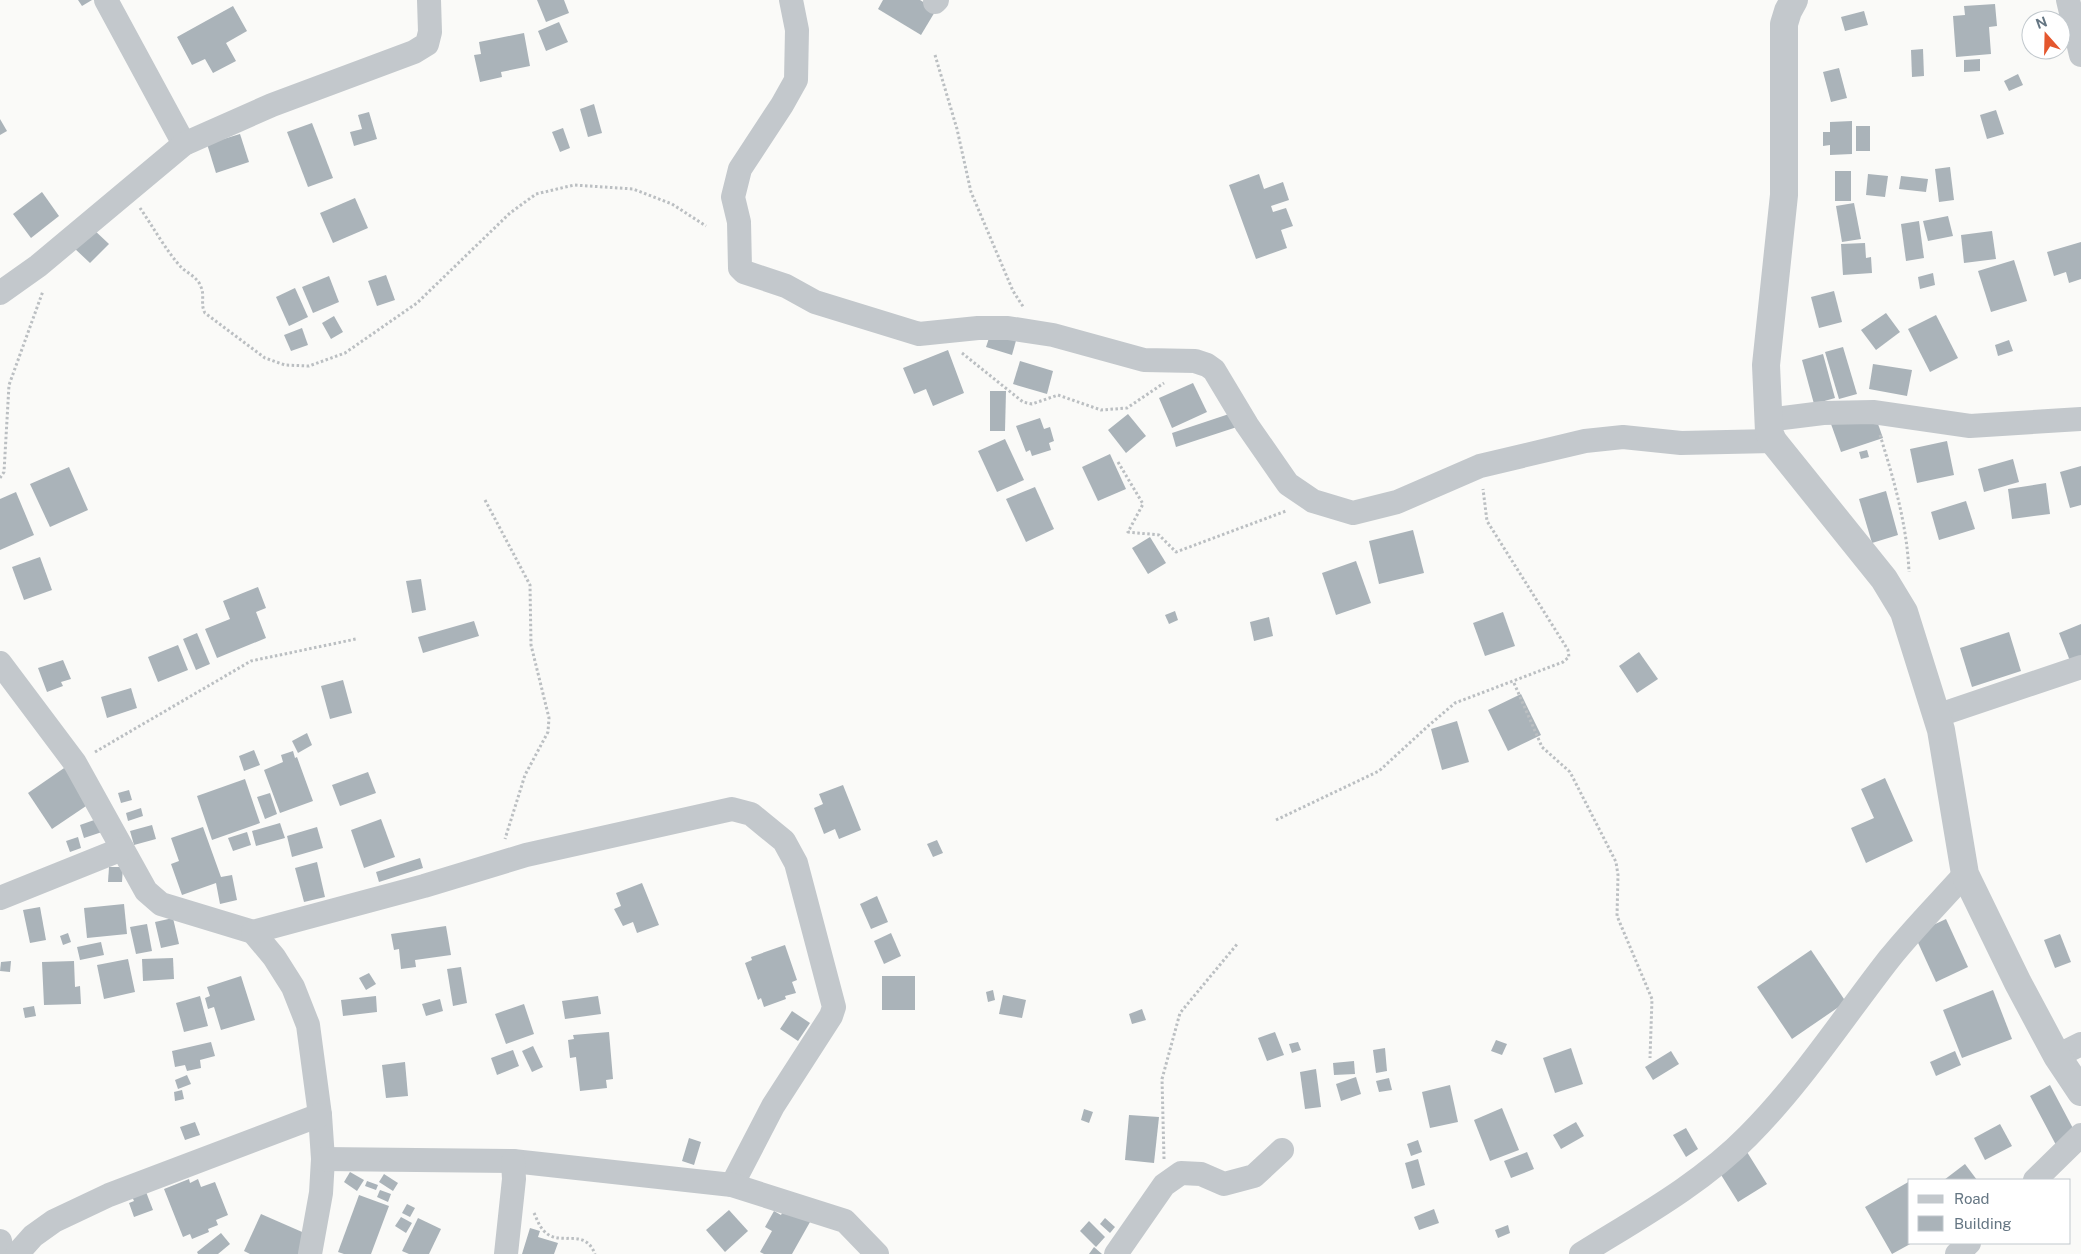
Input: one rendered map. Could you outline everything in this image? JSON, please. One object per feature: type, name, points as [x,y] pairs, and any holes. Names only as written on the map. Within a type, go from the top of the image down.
[{"type":"street","points":[[106,0],[184,144]]},
{"type":"street","points":[[0,293],[38,266],[184,144],[272,106],[414,52],[427,44],[430,32],[429,0]]},
{"type":"street","points":[[792,0],[797,30],[796,80],[740,169],[733,197],[739,222],[740,268],[744,272],[786,286],[815,302],[919,334],[1008,328],[1038,332],[1144,360],[1195,361],[1207,365],[1214,370],[1247,425],[1288,484],[1313,501],[1353,513],[1397,502],[1480,466],[1585,441],[1623,437],[1681,443],[1770,431],[1823,413],[1873,412],[1970,426],[2081,419]]},
{"type":"street","points":[[1794,0],[1784,24],[1784,195],[1766,365],[1770,431],[1884,579],[1904,612],[1941,730],[1964,874],[2018,983],[2069,1050],[2081,1092]]},
{"type":"street","points":[[2068,0],[2081,55]]},
{"type":"street","points":[[0,664],[75,764],[146,890],[161,904],[252,932],[274,957],[293,987],[308,1025],[320,1115],[323,1160],[322,1193],[310,1254]]},
{"type":"street","points":[[1936,716],[2081,667]]},
{"type":"street","points":[[252,932],[424,886],[526,855],[732,809],[750,814],[784,842],[796,863],[834,1007],[831,1016],[773,1106],[732,1185]]},
{"type":"street","points":[[0,898],[122,849]]},
{"type":"street","points":[[1581,1254],[1664,1202],[1705,1172],[1747,1137],[1789,1088],[1891,957],[1964,874]]},
{"type":"street","points":[[16,1254],[33,1236],[54,1222],[109,1195],[320,1115]]},
{"type":"street","points":[[2036,1179],[2081,1135]]},
{"type":"street","points":[[1116,1254],[1164,1185],[1181,1174],[1201,1174],[1224,1184],[1254,1176],[1282,1150]]},
{"type":"street","points":[[323,1160],[513,1170],[732,1185],[845,1221],[877,1254]]},
{"type":"street","points":[[506,1254],[513,1170]]},
{"type":"street","points":[[0,1241],[3,1254]]},
{"type":"street","points":[[1957,1254],[1968,1244]]},
{"type":"path","points":[[935,55],[957,130],[971,192],[1014,291],[1038,332]]},
{"type":"path","points":[[128,191],[181,267],[198,280],[204,294],[202,303],[205,312],[265,358],[285,364],[309,366],[344,353],[417,303],[510,213],[536,194],[574,185],[633,189],[672,204],[706,226]]},
{"type":"path","points":[[0,478],[4,472],[9,385],[44,292],[38,266]]},
{"type":"path","points":[[936,332],[1023,402],[1032,404],[1058,395],[1101,410],[1121,410],[1127,408],[1165,382]]},
{"type":"path","points":[[1873,412],[1897,491],[1908,544],[1910,577]]},
{"type":"path","points":[[1118,462],[1143,504],[1128,532],[1160,535],[1176,552],[1313,501]]},
{"type":"path","points":[[1276,820],[1379,772],[1428,726],[1455,704],[1563,662],[1570,654],[1487,521],[1480,466]]},
{"type":"path","points":[[485,500],[530,585],[531,645],[549,718],[548,732],[525,774],[498,863]]},
{"type":"path","points":[[75,764],[251,661],[356,639]]},
{"type":"path","points":[[1514,682],[1542,747],[1570,772],[1616,862],[1618,875],[1617,916],[1652,999],[1650,1058]]},
{"type":"path","points":[[1164,1185],[1162,1079],[1180,1013],[1238,942]]},
{"type":"path","points":[[513,1170],[539,1224],[545,1232],[554,1237],[582,1239],[590,1243],[596,1254]]},
{"type":"building","points":[[78,0],[92,0],[82,6]]},
{"type":"building","points":[[537,0],[564,0],[569,13],[546,22]]},
{"type":"building","points":[[883,0],[920,0],[936,10],[921,35],[878,9]]},
{"type":"building","points":[[1995,4],[1997,26],[1989,27],[1991,54],[1956,57],[1953,16],[1965,15],[1964,6]]},
{"type":"building","points":[[233,6],[247,31],[226,43],[236,61],[213,73],[205,59],[192,65],[177,37]]},
{"type":"building","points":[[1864,11],[1868,25],[1845,31],[1841,17]]},
{"type":"building","points":[[559,22],[568,42],[546,51],[538,31]]},
{"type":"building","points":[[524,33],[530,66],[501,72],[502,77],[480,82],[474,55],[481,54],[479,42]]},
{"type":"building","points":[[1923,49],[1924,76],[1912,77],[1911,50]]},
{"type":"building","points":[[1980,59],[1980,71],[1964,72],[1964,60]]},
{"type":"building","points":[[1839,68],[1847,98],[1831,102],[1823,72]]},
{"type":"building","points":[[2018,74],[2023,85],[2009,91],[2004,81]]},
{"type":"building","points":[[594,104],[602,133],[588,137],[580,109]]},
{"type":"building","points":[[1996,110],[2004,134],[1987,139],[1980,115]]},
{"type":"building","points":[[369,112],[377,139],[354,146],[350,132],[362,129],[358,115]]},
{"type":"building","points":[[0,119],[7,131],[0,135]]},
{"type":"building","points":[[1852,121],[1852,154],[1830,155],[1830,145],[1823,146],[1823,132],[1830,132],[1830,122]]},
{"type":"building","points":[[312,123],[333,178],[308,187],[287,132]]},
{"type":"building","points":[[1856,126],[1870,126],[1870,151],[1856,151]]},
{"type":"building","points":[[563,128],[570,148],[560,152],[552,132]]},
{"type":"building","points":[[240,134],[249,162],[216,173],[207,144]]},
{"type":"building","points":[[1950,167],[1954,200],[1939,202],[1935,169]]},
{"type":"building","points":[[1835,171],[1851,171],[1851,201],[1835,201]]},
{"type":"building","points":[[1259,174],[1264,189],[1283,182],[1289,200],[1271,206],[1273,212],[1286,208],[1293,226],[1281,230],[1287,248],[1256,259],[1229,185]]},
{"type":"building","points":[[1868,174],[1888,176],[1885,197],[1866,195]]},
{"type":"building","points":[[1901,176],[1928,179],[1926,192],[1899,189]]},
{"type":"building","points":[[42,192],[59,216],[31,238],[13,214]]},
{"type":"building","points":[[355,198],[368,228],[333,243],[320,213]]},
{"type":"building","points":[[1854,203],[1861,239],[1842,242],[1836,206]]},
{"type":"building","points":[[1948,216],[1953,236],[1928,241],[1923,221]]},
{"type":"building","points":[[1919,221],[1924,258],[1906,261],[1901,224]]},
{"type":"building","points":[[92,228],[109,244],[90,263],[73,247]]},
{"type":"building","points":[[1992,231],[1996,259],[1964,263],[1961,235]]},
{"type":"building","points":[[2081,242],[2081,279],[2069,283],[2066,272],[2054,276],[2047,252]]},
{"type":"building","points":[[1865,243],[1866,258],[1871,257],[1872,273],[1843,275],[1841,244]]},
{"type":"building","points":[[2014,260],[2027,301],[1991,312],[1978,271]]},
{"type":"building","points":[[1933,273],[1935,285],[1920,289],[1918,277]]},
{"type":"building","points":[[386,275],[395,300],[377,306],[368,281]]},
{"type":"building","points":[[329,276],[339,302],[313,313],[302,287]]},
{"type":"building","points":[[295,288],[308,317],[289,326],[276,297]]},
{"type":"building","points":[[1834,291],[1842,322],[1819,328],[1811,297]]},
{"type":"building","points":[[1886,313],[1900,332],[1876,350],[1861,330]]},
{"type":"building","points":[[1936,315],[1958,358],[1930,372],[1908,329]]},
{"type":"building","points":[[334,316],[343,332],[331,339],[322,323]]},
{"type":"building","points":[[302,328],[308,345],[291,351],[284,335]]},
{"type":"building","points":[[992,329],[1017,337],[1012,355],[986,347]]},
{"type":"building","points":[[2009,340],[2013,351],[1998,356],[1995,345]]},
{"type":"building","points":[[1843,347],[1857,394],[1839,399],[1825,352]]},
{"type":"building","points":[[948,350],[964,393],[933,406],[926,389],[914,394],[903,368]]},
{"type":"building","points":[[1823,354],[1835,398],[1814,404],[1802,360]]},
{"type":"building","points":[[1020,361],[1053,371],[1047,394],[1013,384]]},
{"type":"building","points":[[1873,364],[1912,370],[1907,396],[1869,389]]},
{"type":"building","points":[[1193,383],[1207,412],[1172,428],[1159,398]]},
{"type":"building","points":[[990,391],[1006,391],[1005,431],[990,431]]},
{"type":"building","points":[[1873,410],[1883,438],[1841,452],[1831,424]]},
{"type":"building","points":[[1235,412],[1240,426],[1176,447],[1172,433]]},
{"type":"building","points":[[1128,414],[1146,436],[1126,453],[1108,430]]},
{"type":"building","points":[[1040,418],[1044,429],[1050,427],[1054,441],[1049,443],[1051,450],[1032,456],[1030,450],[1026,452],[1016,426]]},
{"type":"building","points":[[1005,439],[1024,480],[997,492],[978,451]]},
{"type":"building","points":[[1947,441],[1954,475],[1917,483],[1910,449]]},
{"type":"building","points":[[1867,450],[1869,457],[1861,459],[1859,452]]},
{"type":"building","points":[[1110,454],[1126,489],[1098,501],[1082,467]]},
{"type":"building","points":[[2013,459],[2019,482],[1984,492],[1978,469]]},
{"type":"building","points":[[2081,466],[2081,505],[2070,508],[2060,472]]},
{"type":"building","points":[[69,467],[88,510],[50,527],[30,484]]},
{"type":"building","points":[[2046,483],[2050,514],[2012,519],[2008,489]]},
{"type":"building","points":[[1035,487],[1054,529],[1026,542],[1006,499]]},
{"type":"building","points":[[1886,491],[1898,535],[1872,543],[1859,499]]},
{"type":"building","points":[[16,492],[34,535],[0,550],[0,499]]},
{"type":"building","points":[[1966,501],[1975,529],[1939,540],[1931,512]]},
{"type":"building","points":[[1413,530],[1424,573],[1379,584],[1369,541]]},
{"type":"building","points":[[1150,537],[1166,563],[1148,574],[1132,548]]},
{"type":"building","points":[[40,557],[52,590],[24,600],[12,567]]},
{"type":"building","points":[[1356,561],[1371,603],[1336,615],[1322,573]]},
{"type":"building","points":[[421,579],[426,610],[412,613],[406,581]]},
{"type":"building","points":[[258,587],[266,608],[256,612],[266,638],[217,658],[205,629],[230,619],[223,601]]},
{"type":"building","points":[[1175,611],[1178,620],[1169,624],[1165,615]]},
{"type":"building","points":[[1503,612],[1515,646],[1485,656],[1473,623]]},
{"type":"building","points":[[1269,617],[1273,636],[1254,641],[1250,622]]},
{"type":"building","points":[[474,621],[479,636],[423,653],[418,637]]},
{"type":"building","points":[[2081,624],[2081,663],[2072,666],[2059,633]]},
{"type":"building","points":[[2009,632],[2021,671],[1972,687],[1960,648]]},
{"type":"building","points":[[197,633],[210,664],[196,670],[183,639]]},
{"type":"building","points":[[178,645],[188,670],[158,682],[148,657]]},
{"type":"building","points":[[1639,652],[1658,679],[1637,693],[1619,666]]},
{"type":"building","points":[[63,660],[71,679],[61,682],[63,686],[47,692],[38,668]]},
{"type":"building","points":[[343,680],[352,713],[330,719],[321,686]]},
{"type":"building","points":[[131,688],[137,708],[107,718],[101,697]]},
{"type":"building","points":[[1521,694],[1541,735],[1508,751],[1488,710]]},
{"type":"building","points":[[1457,721],[1469,762],[1442,770],[1431,729]]},
{"type":"building","points":[[307,733],[312,745],[298,753],[292,741]]},
{"type":"building","points":[[254,750],[260,765],[244,771],[239,756]]},
{"type":"building","points":[[293,751],[313,801],[280,813],[264,770],[283,762],[281,755]]},
{"type":"building","points":[[67,766],[92,802],[52,829],[28,793]]},
{"type":"building","points":[[368,772],[376,793],[340,806],[332,785]]},
{"type":"building","points":[[1885,778],[1913,841],[1866,863],[1851,828],[1874,818],[1861,789]]},
{"type":"building","points":[[245,779],[260,823],[212,840],[197,796]]},
{"type":"building","points":[[843,785],[861,830],[839,839],[835,829],[824,834],[814,808],[823,804],[819,794]]},
{"type":"building","points":[[129,790],[132,800],[121,803],[118,793]]},
{"type":"building","points":[[270,793],[277,814],[265,819],[257,797]]},
{"type":"building","points":[[141,808],[143,816],[128,821],[126,813]]},
{"type":"building","points":[[97,819],[102,832],[84,838],[80,825]]},
{"type":"building","points":[[381,819],[395,857],[364,868],[351,830]]},
{"type":"building","points":[[280,823],[285,838],[256,846],[252,831]]},
{"type":"building","points":[[152,825],[156,839],[134,845],[130,831]]},
{"type":"building","points":[[203,827],[221,877],[232,875],[237,900],[220,904],[216,883],[182,895],[171,864],[179,861],[171,838]]},
{"type":"building","points":[[317,827],[323,848],[292,857],[287,836]]},
{"type":"building","points":[[247,832],[251,845],[233,851],[228,838]]},
{"type":"building","points":[[78,837],[81,848],[70,852],[66,841]]},
{"type":"building","points":[[937,840],[943,853],[933,857],[927,844]]},
{"type":"building","points":[[420,858],[423,868],[379,882],[376,872]]},
{"type":"building","points":[[317,862],[325,897],[304,902],[295,868]]},
{"type":"building","points":[[109,867],[123,867],[122,882],[108,882]]},
{"type":"building","points":[[642,883],[659,925],[637,933],[633,922],[623,926],[614,909],[621,906],[616,893]]},
{"type":"building","points":[[877,896],[888,922],[871,929],[860,904]]},
{"type":"building","points":[[124,904],[127,934],[87,938],[84,908]]},
{"type":"building","points":[[40,907],[46,940],[30,943],[23,910]]},
{"type":"building","points":[[173,918],[179,944],[161,948],[155,922]]},
{"type":"building","points":[[1946,919],[1968,967],[1936,982],[1914,934]]},
{"type":"building","points":[[147,924],[152,951],[136,954],[130,927]]},
{"type":"building","points":[[446,926],[451,955],[415,960],[416,967],[401,969],[399,949],[394,950],[391,934]]},
{"type":"building","points":[[68,933],[71,942],[63,945],[60,936]]},
{"type":"building","points":[[891,933],[901,956],[884,964],[874,941]]},
{"type":"building","points":[[2060,934],[2071,962],[2055,968],[2044,940]]},
{"type":"building","points":[[101,942],[104,955],[80,960],[77,947]]},
{"type":"building","points":[[785,945],[797,980],[792,982],[796,993],[785,996],[786,999],[764,1007],[761,998],[758,1000],[745,963],[752,960],[751,957]]},
{"type":"building","points":[[1811,950],[1846,1002],[1792,1039],[1757,987]]},
{"type":"building","points":[[173,958],[174,979],[143,981],[142,959]]},
{"type":"building","points":[[128,959],[135,992],[104,999],[97,965]]},
{"type":"building","points":[[11,961],[10,972],[0,971],[1,962]]},
{"type":"building","points":[[74,961],[75,987],[80,986],[81,1004],[44,1005],[42,962]]},
{"type":"building","points":[[461,967],[467,1003],[453,1006],[447,969]]},
{"type":"building","points":[[369,973],[376,984],[366,990],[359,978]]},
{"type":"building","points":[[241,976],[255,1020],[221,1030],[214,1007],[208,1009],[205,998],[210,996],[207,987]]},
{"type":"building","points":[[882,976],[915,976],[915,1010],[882,1010]]},
{"type":"building","points":[[993,990],[995,1000],[988,1002],[986,992]]},
{"type":"building","points":[[1993,990],[2012,1039],[1962,1058],[1943,1010]]},
{"type":"building","points":[[1003,995],[1026,1000],[1022,1018],[999,1014]]},
{"type":"building","points":[[200,996],[208,1026],[184,1032],[176,1003]]},
{"type":"building","points":[[376,996],[377,1012],[343,1016],[341,1000]]},
{"type":"building","points":[[598,996],[601,1014],[565,1019],[562,1001]]},
{"type":"building","points":[[440,999],[443,1011],[426,1016],[422,1004]]},
{"type":"building","points":[[524,1004],[534,1034],[506,1044],[495,1014]]},
{"type":"building","points":[[34,1006],[36,1016],[25,1018],[23,1008]]},
{"type":"building","points":[[1142,1009],[1146,1020],[1132,1024],[1129,1014]]},
{"type":"building","points":[[792,1011],[810,1023],[798,1041],[780,1029]]},
{"type":"building","points":[[609,1032],[613,1079],[606,1080],[607,1088],[580,1091],[576,1057],[570,1058],[568,1040],[574,1039],[573,1035]]},
{"type":"building","points":[[1275,1032],[1284,1055],[1267,1061],[1258,1038]]},
{"type":"building","points":[[1496,1040],[1507,1044],[1502,1055],[1491,1051]]},
{"type":"building","points":[[211,1042],[215,1056],[200,1060],[201,1068],[187,1071],[185,1065],[175,1067],[172,1051]]},
{"type":"building","points":[[1298,1042],[1301,1050],[1292,1053],[1289,1044]]},
{"type":"building","points":[[533,1046],[543,1067],[532,1072],[522,1051]]},
{"type":"building","points":[[1385,1048],[1387,1071],[1376,1073],[1373,1050]]},
{"type":"building","points":[[1571,1048],[1583,1084],[1555,1093],[1543,1058]]},
{"type":"building","points":[[513,1050],[519,1066],[497,1075],[491,1058]]},
{"type":"building","points":[[1671,1051],[1679,1064],[1653,1080],[1645,1067]]},
{"type":"building","points":[[1955,1051],[1961,1065],[1936,1076],[1930,1062]]},
{"type":"building","points":[[1354,1061],[1355,1074],[1334,1075],[1333,1063]]},
{"type":"building","points":[[405,1062],[408,1096],[386,1098],[382,1065]]},
{"type":"building","points":[[1316,1069],[1321,1107],[1305,1109],[1300,1072]]},
{"type":"building","points":[[187,1075],[191,1084],[178,1089],[175,1080]]},
{"type":"building","points":[[1356,1077],[1361,1094],[1341,1101],[1336,1084]]},
{"type":"building","points":[[1389,1078],[1392,1090],[1379,1092],[1376,1081]]},
{"type":"building","points":[[1450,1085],[1458,1122],[1430,1128],[1422,1092]]},
{"type":"building","points":[[2050,1085],[2076,1134],[2056,1145],[2030,1096]]},
{"type":"building","points":[[182,1090],[184,1099],[175,1101],[174,1092]]},
{"type":"building","points":[[1502,1108],[1519,1150],[1490,1161],[1474,1120]]},
{"type":"building","points":[[1084,1109],[1093,1112],[1089,1123],[1081,1120]]},
{"type":"building","points":[[1129,1115],[1159,1117],[1154,1163],[1125,1160]]},
{"type":"building","points":[[195,1122],[200,1135],[185,1140],[180,1127]]},
{"type":"building","points":[[1576,1122],[1584,1136],[1561,1149],[1553,1135]]},
{"type":"building","points":[[2000,1124],[2012,1146],[1985,1160],[1974,1138]]},
{"type":"building","points":[[1686,1128],[1698,1149],[1686,1157],[1673,1135]]},
{"type":"building","points":[[689,1138],[701,1142],[694,1165],[682,1161]]},
{"type":"building","points":[[1418,1140],[1422,1152],[1411,1156],[1407,1144]]},
{"type":"building","points":[[1527,1152],[1534,1169],[1511,1178],[1504,1161]]},
{"type":"building","points":[[1747,1152],[1767,1184],[1738,1202],[1718,1170]]},
{"type":"building","points":[[1418,1159],[1425,1185],[1412,1189],[1405,1163]]},
{"type":"building","points":[[1965,1164],[1976,1179],[1945,1179]]},
{"type":"building","points":[[350,1172],[364,1180],[357,1191],[344,1182]]},
{"type":"building","points":[[384,1174],[398,1183],[393,1191],[379,1182]]},
{"type":"building","points":[[189,1179],[190,1183],[198,1179],[201,1187],[215,1182],[228,1215],[216,1220],[218,1225],[208,1229],[209,1232],[192,1239],[190,1234],[183,1237],[164,1189]]},
{"type":"building","points":[[367,1181],[378,1185],[376,1190],[365,1186]]},
{"type":"building","points":[[1908,1182],[1908,1244],[1910,1244],[1892,1254],[1865,1207]]},
{"type":"building","points":[[143,1184],[153,1210],[134,1217],[129,1203],[134,1201],[129,1190]]},
{"type":"building","points":[[380,1190],[391,1194],[388,1202],[377,1197]]},
{"type":"building","points":[[359,1195],[389,1206],[371,1254],[344,1254],[338,1252]]},
{"type":"building","points":[[407,1204],[415,1208],[410,1217],[402,1213]]},
{"type":"building","points":[[785,1207],[810,1222],[792,1254],[764,1254],[760,1252],[772,1231],[765,1227],[774,1211],[781,1215]]},
{"type":"building","points":[[1434,1209],[1439,1223],[1419,1230],[1414,1217]]},
{"type":"building","points":[[729,1210],[748,1231],[725,1252],[706,1230]]},
{"type":"building","points":[[261,1214],[309,1235],[300,1254],[250,1254],[244,1251]]},
{"type":"building","points":[[401,1217],[412,1223],[406,1233],[395,1226]]},
{"type":"building","points":[[418,1218],[441,1229],[429,1254],[409,1254],[402,1251]]},
{"type":"building","points":[[1105,1218],[1115,1227],[1110,1233],[1100,1224]]},
{"type":"building","points":[[1089,1221],[1105,1237],[1096,1247],[1080,1231]]},
{"type":"building","points":[[1508,1225],[1510,1233],[1498,1238],[1495,1230]]},
{"type":"building","points":[[530,1228],[540,1231],[538,1237],[558,1243],[554,1254],[522,1254]]},
{"type":"building","points":[[221,1233],[230,1244],[218,1254],[198,1254],[197,1252]]},
{"type":"building","points":[[1094,1247],[1102,1254],[1089,1254]]}]
